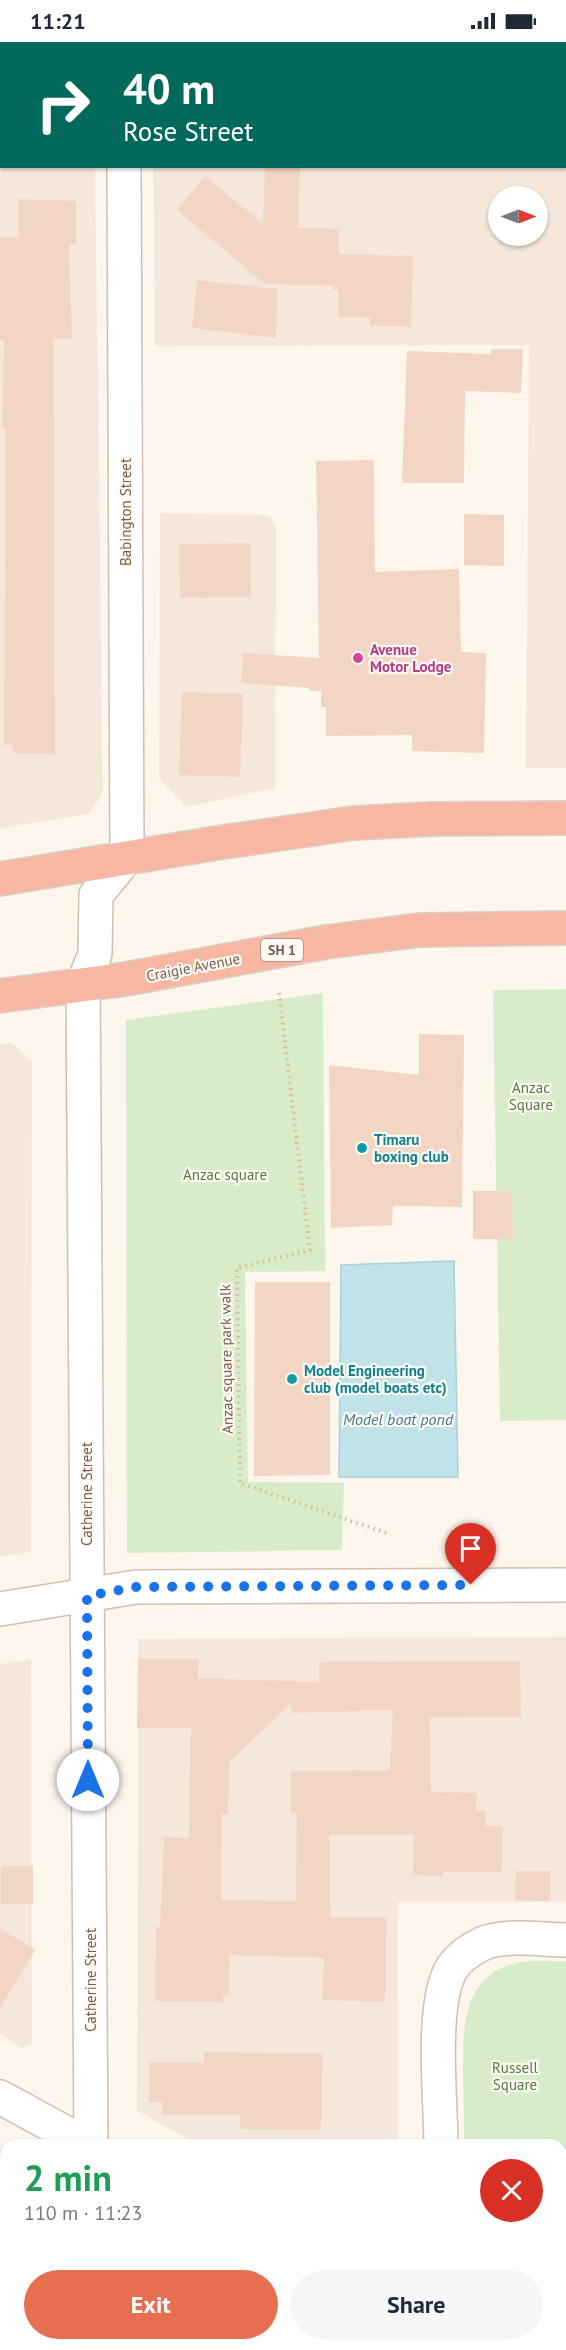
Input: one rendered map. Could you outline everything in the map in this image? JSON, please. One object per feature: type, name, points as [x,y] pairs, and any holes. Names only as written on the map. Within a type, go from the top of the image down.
[{"type":"highway","points":[[0,879],[127,857],[354,824],[431,819],[566,818]]},
{"type":"highway","name":"Craigie Avenue","points":[[0,996],[126,979],[326,942],[409,932],[566,928]]},
{"type":"street","name":"Babington Street","points":[[124,168],[127,857]]},
{"type":"street","name":"Catherine Street","points":[[89,2139],[83,984],[95,954],[96,896],[127,857]]},
{"type":"street","points":[[0,1609],[136,1587],[566,1585]]},
{"type":"street","points":[[441,2139],[440,2018],[443,1988],[452,1969],[463,1954],[485,1943],[566,1940]]},
{"type":"street","points":[[0,2097],[78,2139]]},
{"type":"path","name":"Anzac square park walk","points":[[279,993],[310,1250],[237,1268],[240,1483],[389,1534]]},
{"type":"shaded area","points":[[0,168],[95,168],[103,793],[89,814],[0,828]]},
{"type":"shaded area","points":[[153,168],[566,168],[566,768],[526,768],[529,345],[155,346]]},
{"type":"shaded area","points":[[160,513],[263,515],[271,518],[276,527],[275,788],[186,807],[159,778]]},
{"type":"shaded area","points":[[11,1043],[32,1061],[31,1552],[0,1557],[0,1045]]},
{"type":"shaded area","points":[[566,1637],[566,1902],[398,1902],[398,2139],[188,2139],[137,2111],[138,1639]]},
{"type":"shaded area","points":[[31,1659],[32,2044],[21,2048],[0,2034],[0,1664]]},
{"type":"green space","name":"Anzac Square","points":[[566,989],[566,1420],[500,1421],[493,990]]},
{"type":"green space","name":"Anzac square","points":[[323,993],[325,1271],[245,1272],[248,1482],[344,1483],[342,1550],[127,1553],[126,1020]]},
{"type":"green space","name":"Russell Square","points":[[531,1961],[566,1961],[566,2139],[464,2139],[464,2040],[469,2006],[476,1991],[486,1978],[501,1968]]},
{"type":"water","name":"Model boat pond","points":[[454,1261],[458,1477],[339,1477],[341,1265]]},
{"type":"building","points":[[265,168],[300,168],[298,228],[339,229],[339,254],[413,256],[411,327],[370,326],[370,318],[338,317],[338,290],[333,290],[333,286],[265,284],[177,210],[205,176],[263,224]]},
{"type":"building","points":[[18,199],[76,201],[76,244],[69,244],[72,339],[54,339],[55,754],[13,753],[13,745],[4,745],[6,429],[2,429],[4,340],[0,340],[0,237],[18,237]]},
{"type":"building","points":[[197,280],[278,289],[276,338],[192,328]]},
{"type":"building","points":[[491,349],[523,349],[521,393],[465,391],[464,483],[402,483],[407,351],[491,354]]},
{"type":"building","points":[[374,460],[375,572],[459,569],[461,652],[486,653],[484,753],[412,751],[412,735],[326,736],[326,707],[321,707],[321,691],[310,691],[310,688],[241,683],[243,653],[319,658],[316,461]]},
{"type":"building","points":[[464,514],[504,515],[504,566],[464,565]]},
{"type":"building","points":[[250,543],[251,597],[180,598],[179,544]]},
{"type":"building","points":[[182,692],[243,694],[240,777],[179,775]]},
{"type":"building","points":[[419,1034],[464,1035],[462,1207],[393,1206],[392,1225],[331,1228],[329,1065],[419,1075]]},
{"type":"building","points":[[473,1191],[512,1191],[513,1239],[473,1239]]},
{"type":"building","name":"Model Engineering club (model boats etc)","points":[[255,1282],[330,1282],[330,1475],[254,1476]]},
{"type":"building","points":[[138,1659],[199,1659],[198,1678],[319,1682],[319,1662],[520,1661],[521,1717],[430,1718],[431,1792],[477,1793],[476,1811],[486,1811],[486,1826],[503,1826],[502,1872],[443,1872],[443,1876],[413,1875],[414,1835],[329,1835],[330,1917],[386,1918],[385,2002],[322,2000],[324,1958],[230,1955],[229,1995],[223,1995],[223,2002],[155,2001],[156,1927],[160,1927],[164,1837],[189,1838],[191,1728],[137,1728]],"holes":[[[291,1704],[291,1713],[393,1710],[390,1770],[291,1771],[291,1813],[297,1813],[296,1901],[221,1900],[222,1814],[228,1814],[230,1761]]]},
{"type":"building","points":[[1,1866],[33,1866],[33,1904],[1,1904]]},
{"type":"building","points":[[516,1871],[551,1871],[550,1901],[515,1900]]},
{"type":"building","points":[[0,1928],[35,1950],[0,2008]]},
{"type":"building","points":[[204,2052],[322,2054],[321,2130],[240,2129],[240,2115],[162,2115],[162,2102],[149,2102],[150,2062],[204,2063]]},
{"type":"place","name":"Avenue Motor Lodge","points":[[358,658]]},
{"type":"place","name":"Timaru boxing club","points":[[362,1148]]},
{"type":"place","name":"Model Engineering club (model boats etc)","points":[[292,1379]]},
{"type":"route","points":[[88,1780],[87,1596],[136,1587],[471,1585]]}]
